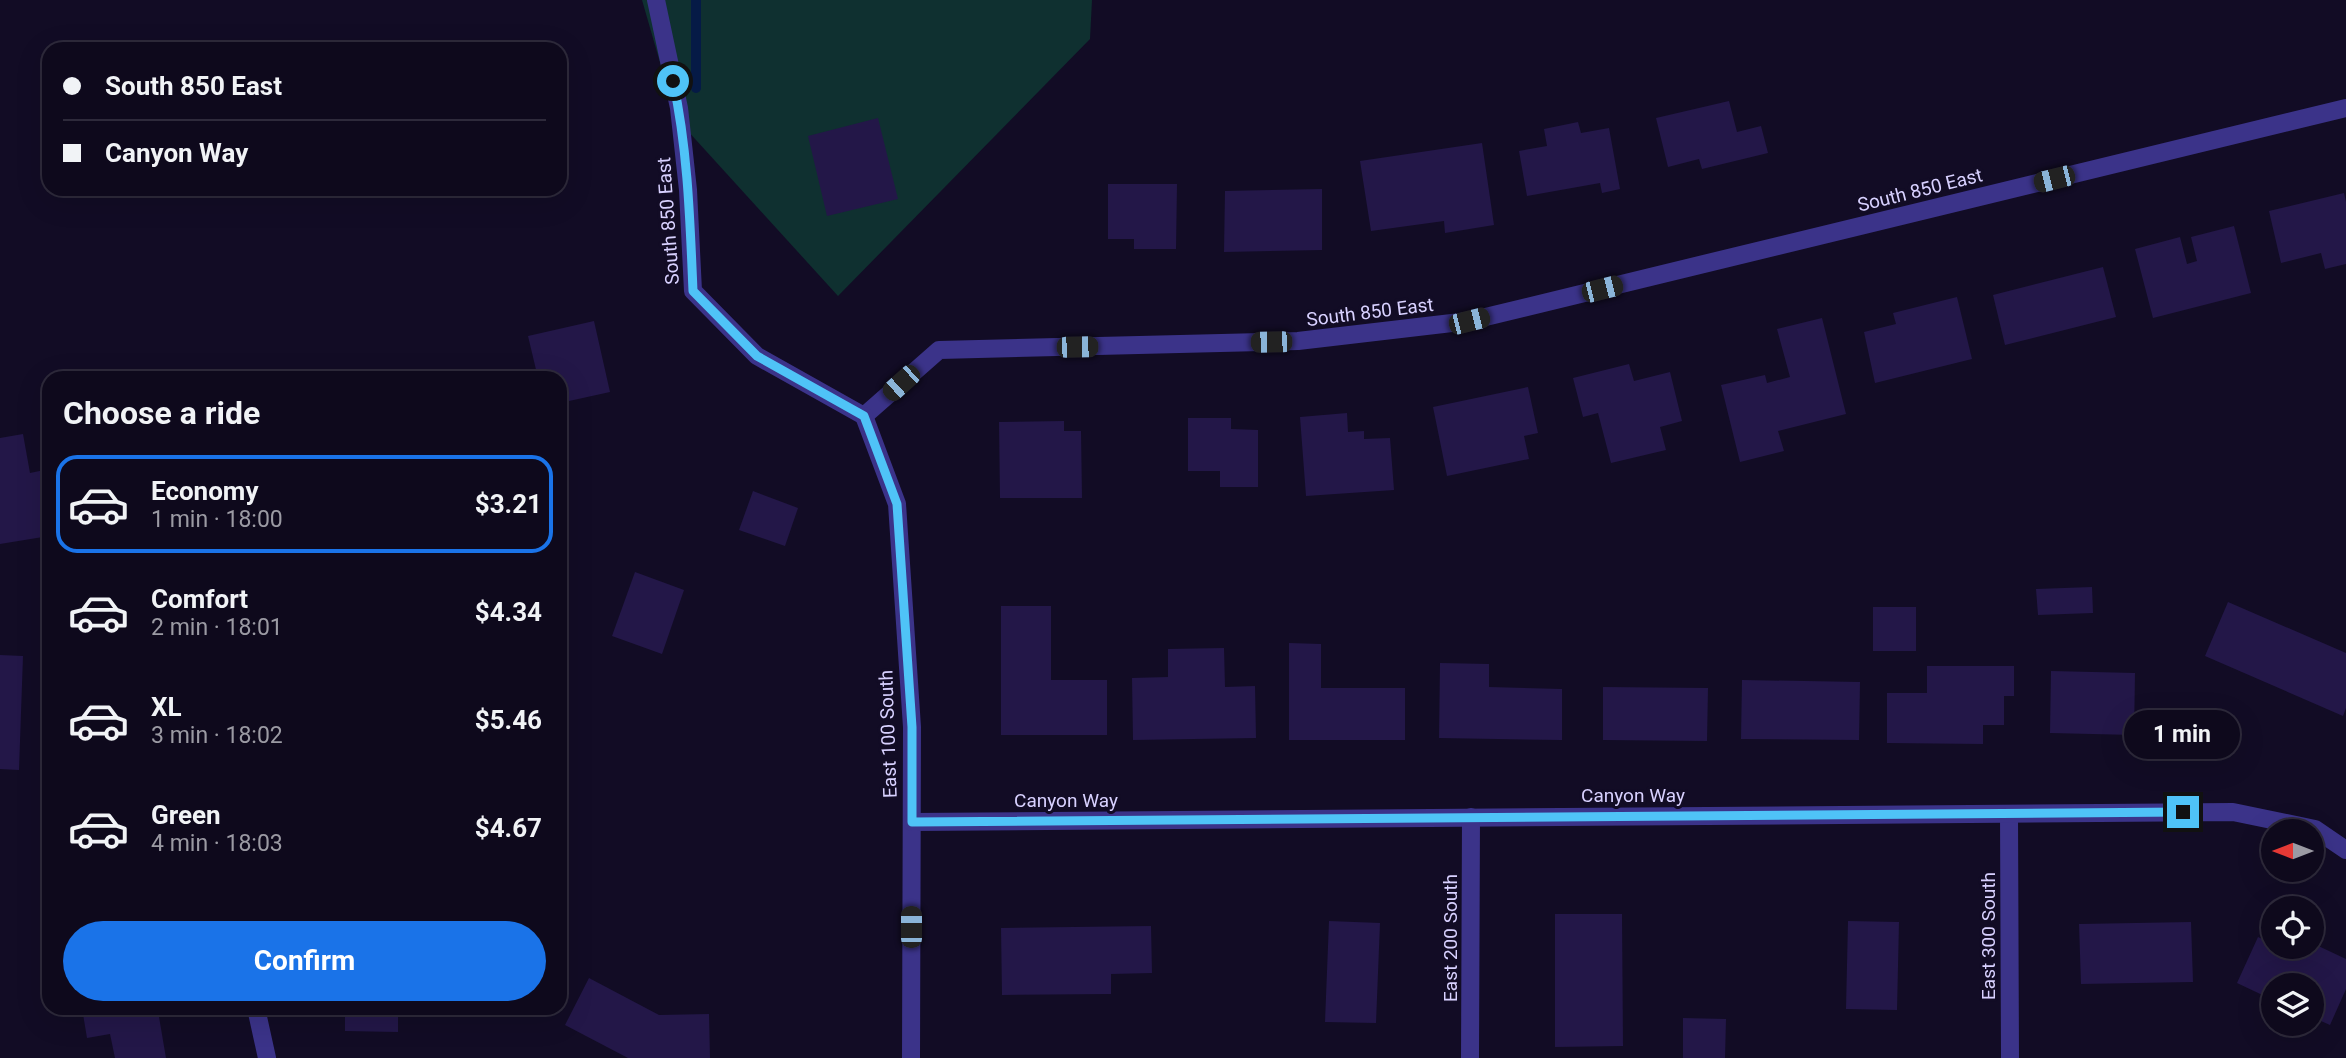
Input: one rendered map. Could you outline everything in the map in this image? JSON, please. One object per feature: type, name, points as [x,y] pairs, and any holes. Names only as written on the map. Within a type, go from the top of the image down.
[{"type":"street","name":"South 850 East","points":[[656,0],[679,108],[688,190],[693,291],[757,356],[864,416],[939,350],[1298,341],[1469,321],[2346,108]]},
{"type":"street","name":"East 100 South","points":[[864,416],[897,504],[912,727],[911,1058]]},
{"type":"street","name":"Canyon Way","points":[[912,822],[2233,812],[2315,830],[2346,850]]},
{"type":"street","name":"East 300 South","points":[[2009,814],[2010,1058]]},
{"type":"street","name":"East 200 South","points":[[1471,817],[1471,1058]]},
{"type":"street","points":[[258,1015],[267,1058]]},
{"type":"green space","points":[[642,0],[1092,0],[1090,39],[838,296],[676,118]]},
{"type":"building","points":[[1729,101],[1737,132],[1761,126],[1768,153],[1702,169],[1699,159],[1668,167],[1656,118]]},
{"type":"building","points":[[878,118],[898,199],[827,216],[808,136]]},
{"type":"building","points":[[1578,122],[1581,133],[1609,128],[1620,189],[1602,193],[1600,183],[1527,196],[1519,151],[1547,146],[1544,129]]},
{"type":"building","points":[[1482,143],[1494,225],[1445,233],[1444,221],[1371,231],[1360,161]]},
{"type":"building","points":[[1108,184],[1177,184],[1176,249],[1134,249],[1134,239],[1108,239]]},
{"type":"building","points":[[1322,189],[1322,250],[1224,252],[1225,191]]},
{"type":"building","points":[[2344,193],[2346,264],[2325,269],[2321,253],[2281,263],[2269,211]]},
{"type":"building","points":[[2234,226],[2251,293],[2153,318],[2135,249],[2180,237],[2187,264],[2197,261],[2191,237]]},
{"type":"building","points":[[2103,267],[2116,317],[2005,345],[1993,295]]},
{"type":"building","points":[[1957,297],[1972,359],[1875,383],[1864,332],[1896,324],[1893,313]]},
{"type":"building","points":[[1822,318],[1846,414],[1778,431],[1784,451],[1740,462],[1721,385],[1765,375],[1767,383],[1790,377],[1777,329]]},
{"type":"building","points":[[594,321],[610,392],[567,401],[567,371],[536,371],[528,336]]},
{"type":"building","points":[[1629,364],[1634,381],[1670,372],[1682,421],[1660,427],[1666,450],[1611,463],[1598,413],[1583,417],[1573,378]]},
{"type":"building","points":[[1528,387],[1538,433],[1524,436],[1529,459],[1447,476],[1433,407]]},
{"type":"building","points":[[1347,413],[1348,432],[1364,431],[1364,439],[1390,438],[1394,490],[1306,496],[1300,417]]},
{"type":"building","points":[[1188,418],[1231,418],[1231,429],[1258,430],[1258,487],[1220,487],[1220,471],[1188,471]]},
{"type":"building","points":[[1064,421],[1064,431],[1081,431],[1082,498],[1000,498],[999,422]]},
{"type":"building","points":[[23,434],[30,473],[42,470],[42,537],[0,544],[0,438]]},
{"type":"building","points":[[753,491],[798,508],[785,546],[739,530]]},
{"type":"building","points":[[635,572],[684,590],[662,654],[612,636]]},
{"type":"building","points":[[2092,587],[2093,613],[2038,615],[2036,589]]},
{"type":"building","points":[[2228,602],[2346,653],[2346,708],[2343,716],[2205,656]]},
{"type":"building","points":[[1001,606],[1051,606],[1051,680],[1107,680],[1107,735],[1001,735]]},
{"type":"building","points":[[1873,607],[1916,607],[1916,651],[1873,651]]},
{"type":"building","points":[[1289,643],[1321,644],[1321,688],[1405,688],[1405,740],[1289,740]]},
{"type":"building","points":[[1224,648],[1225,687],[1255,686],[1256,738],[1133,740],[1132,678],[1168,677],[1168,649]]},
{"type":"building","points":[[0,655],[23,656],[19,770],[0,769]]},
{"type":"building","points":[[1440,663],[1489,664],[1489,687],[1562,689],[1562,740],[1439,738]]},
{"type":"building","points":[[1927,666],[2014,666],[2014,696],[2004,696],[2004,725],[1983,725],[1983,744],[1887,743],[1887,693],[1927,693]]},
{"type":"building","points":[[2051,671],[2135,673],[2134,735],[2050,733]]},
{"type":"building","points":[[1742,680],[1860,682],[1859,740],[1741,739]]},
{"type":"building","points":[[1603,687],[1708,688],[1707,741],[1603,740]]},
{"type":"building","points":[[1555,914],[1622,914],[1623,1046],[1555,1047]]},
{"type":"building","points":[[1329,921],[1380,923],[1376,1023],[1325,1022]]},
{"type":"building","points":[[1848,921],[1899,922],[1897,1010],[1846,1009]]},
{"type":"building","points":[[2191,922],[2193,982],[2081,984],[2079,924]]},
{"type":"building","points":[[1151,926],[1152,973],[1111,974],[1111,994],[1002,995],[1001,928]]},
{"type":"building","points":[[2258,937],[2261,938],[2261,959],[2324,959],[2324,949],[2346,959],[2346,989],[2330,1025],[2324,1022],[2324,973],[2261,973],[2261,994],[2237,983]]},
{"type":"building","points":[[589,978],[659,1015],[709,1014],[710,1058],[628,1058],[565,1025]]},
{"type":"building","points":[[83,1015],[159,1015],[166,1058],[115,1058],[110,1034],[87,1038]]},
{"type":"building","points":[[345,1015],[398,1015],[398,1032],[345,1031]]},
{"type":"building","points":[[1683,1018],[1726,1019],[1725,1058],[1683,1058]]},
{"type":"waterway","points":[[696,0],[696,88]]},
{"type":"route","points":[[673,81],[679,108],[688,190],[693,291],[757,356],[864,416],[897,504],[912,727],[912,822],[2183,812]]}]
